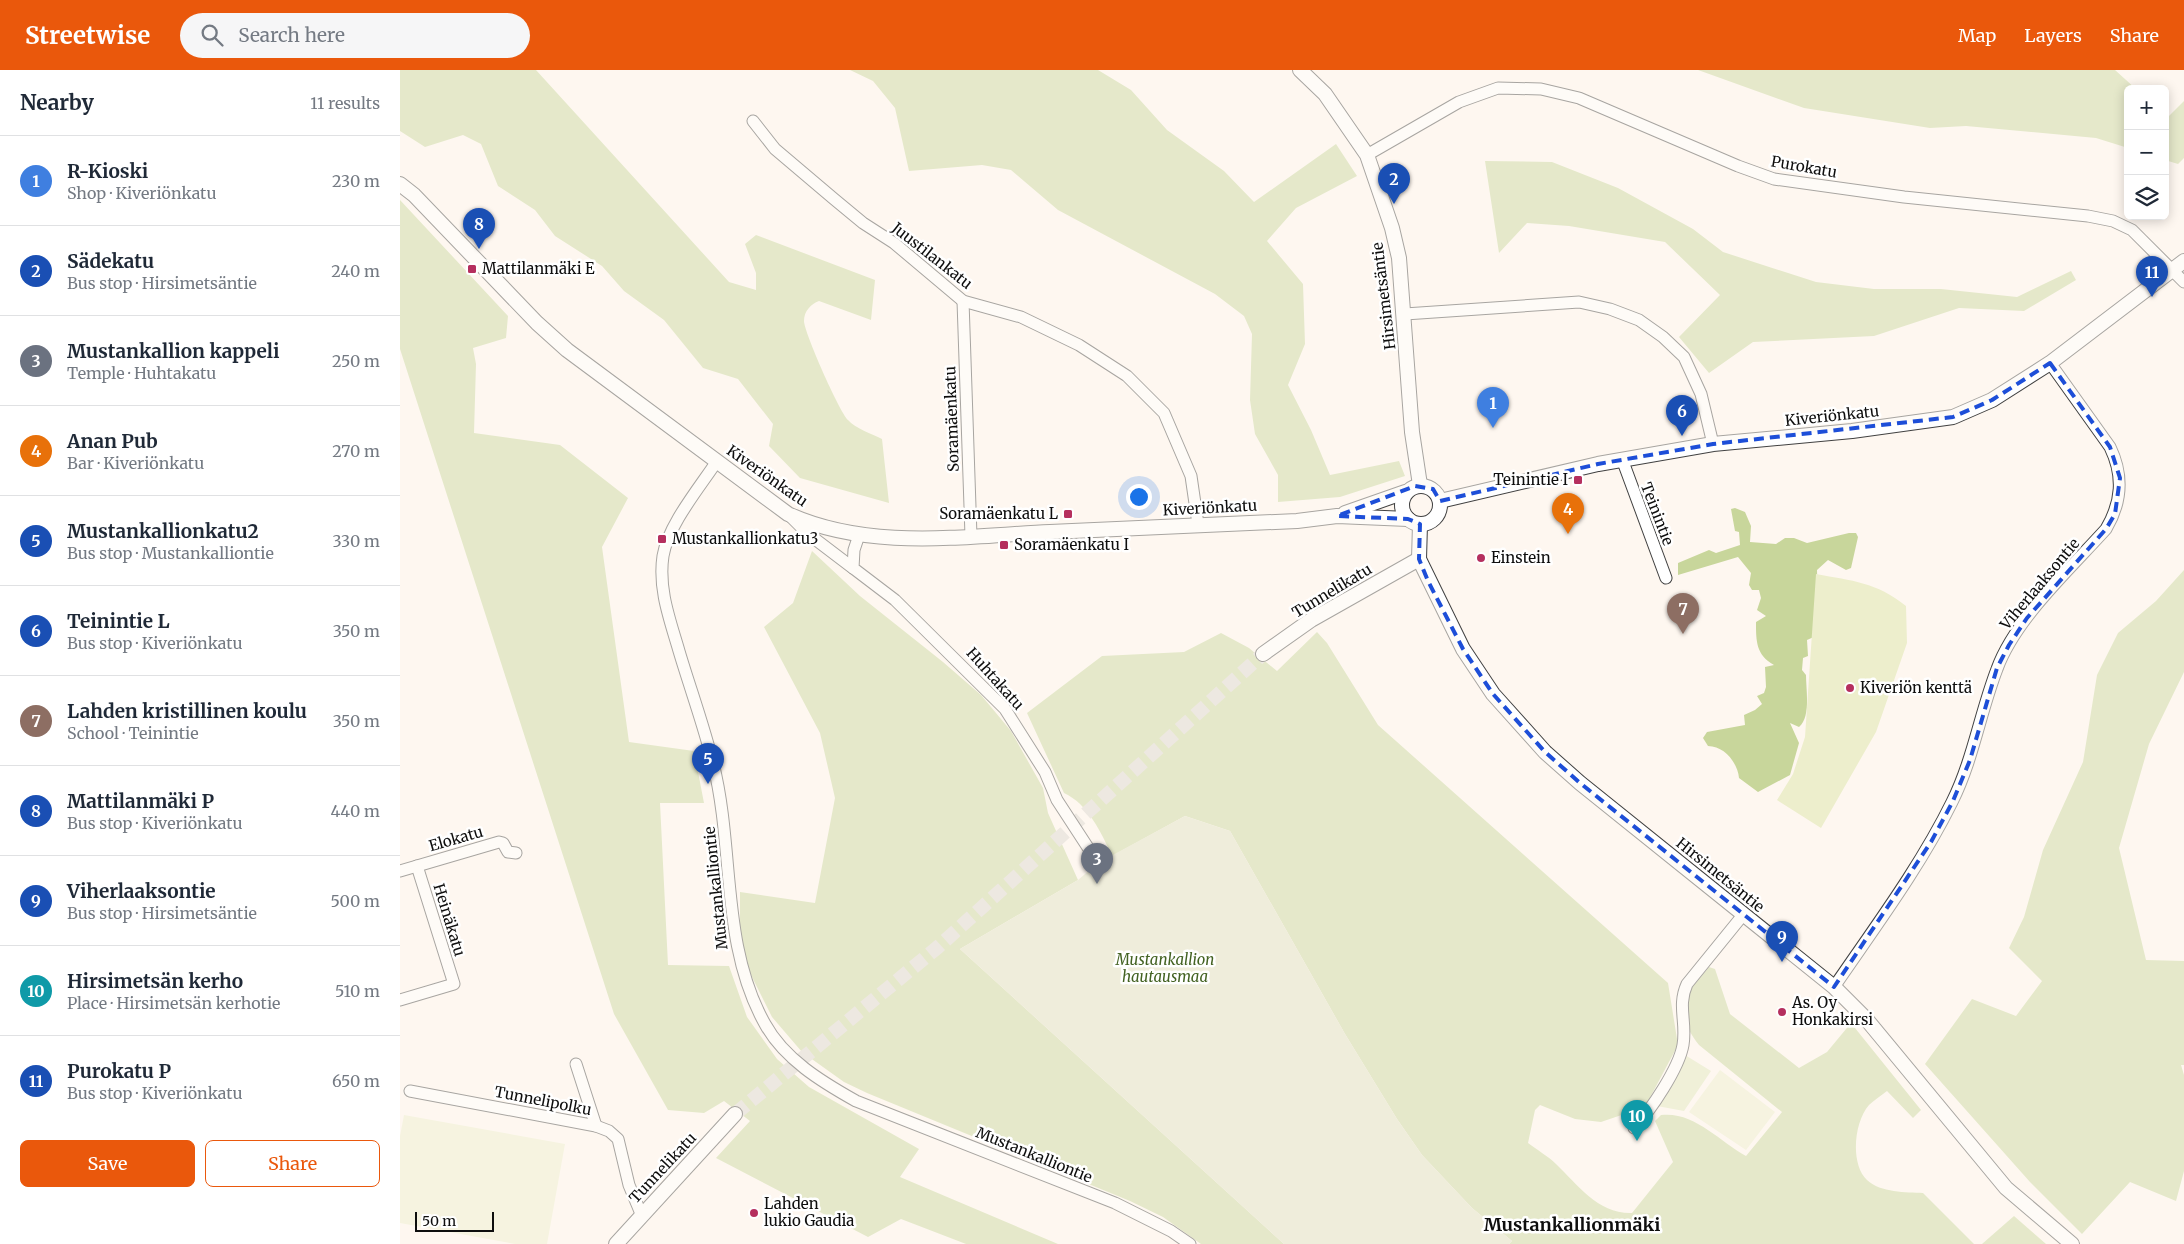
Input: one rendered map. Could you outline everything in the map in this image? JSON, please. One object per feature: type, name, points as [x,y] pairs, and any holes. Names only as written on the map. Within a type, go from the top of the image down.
[{"type":"street","name":"Hirsimetsäntie","points":[[1300,70],[1325,94],[1367,155],[1392,228],[1399,258],[1405,314],[1412,432],[1420,485]]},
{"type":"street","name":"Purokatu","points":[[1367,155],[1459,102],[1498,88],[1541,89],[1578,98],[1738,166],[1774,179],[1904,197],[2088,216],[2113,221],[2132,230],[2178,266],[2184,282]]},
{"type":"street","name":"Juustilankatu","points":[[753,121],[775,149],[863,223],[894,243],[963,301],[1021,317],[1079,345],[1127,376],[1164,413],[1191,476],[1198,524]]},
{"type":"street","name":"Kiveriönkatu","points":[[400,184],[414,195],[537,323],[567,350],[788,514],[835,531],[859,535],[931,538],[1198,524],[1297,521],[1337,516],[1414,522]]},
{"type":"street","name":"Kiveriönkatu","points":[[1440,501],[1622,459],[1713,444],[1852,431],[1953,417],[1992,400],[2050,363],[2178,266]]},
{"type":"street","name":"Soramäenkatu","points":[[963,301],[971,536]]},
{"type":"street","points":[[1405,314],[1578,302],[1610,309],[1639,320],[1663,337],[1684,357],[1701,394],[1713,444]]},
{"type":"street","name":"Viherlaaksontie","points":[[1834,987],[1931,842],[1953,800],[1970,760],[1997,668],[2009,645],[2027,618],[2106,529],[2115,514],[2120,496],[2120,478],[2117,461],[2110,447],[2050,363]]},
{"type":"street","name":"Teinintie","points":[[1622,459],[1666,578]]},
{"type":"street","name":"Mustankalliontie","points":[[717,461],[670,533],[663,554],[661,577],[665,606],[716,778],[724,816],[736,945],[747,988],[766,1026],[790,1055],[821,1082],[856,1101],[1115,1204],[1171,1231],[1190,1244]]},
{"type":"street","points":[[1420,485],[1433,490],[1440,501],[1440,507],[1436,517],[1414,522],[1401,508],[1405,492],[1420,485]]},
{"type":"street","name":"Kiveriönkatu","points":[[1337,516],[1405,492]]},
{"type":"street","name":"Huhtakatu","points":[[788,514],[806,533],[895,600],[1005,709],[1045,772],[1057,800],[1098,863]]},
{"type":"street","name":"Hirsimetsäntie","points":[[1414,522],[1420,559],[1462,649],[1493,694],[1545,752],[1580,783],[1834,987],[1867,1020],[2006,1188],[2072,1244]]},
{"type":"street","points":[[853,568],[859,535]]},
{"type":"street","name":"Tunnelikatu","points":[[1263,654],[1311,620],[1420,559]]},
{"type":"street","name":"Elokatu","points":[[400,871],[499,842],[503,843],[508,852],[516,853]]},
{"type":"street","name":"Heinäkatu","points":[[400,1000],[454,984],[417,866]]},
{"type":"street","points":[[1634,1128],[1650,1110],[1679,1056],[1683,1035],[1681,996],[1687,984],[1743,915]]},
{"type":"street","points":[[576,1064],[596,1126]]},
{"type":"street","name":"Tunnelipolku","points":[[410,1091],[596,1126],[609,1131],[618,1139],[629,1185],[642,1216]]},
{"type":"street","name":"Tunnelikatu","points":[[616,1244],[735,1114]]},
{"type":"highlighted area","points":[[2050,363],[2110,447],[2120,478],[2115,514],[2106,529],[2027,618],[2009,645],[1997,668],[1970,760],[1953,801],[1931,842],[1834,987],[1580,783],[1545,752],[1493,694],[1463,649],[1428,581],[1419,559],[1420,524],[1408,519],[1337,516],[1415,486],[1433,489],[1440,501],[1598,464],[1713,444],[1953,417],[1992,400]]},
{"type":"green space","points":[[400,70],[536,70],[729,282],[756,290],[756,273],[745,244],[756,235],[875,280],[871,320],[819,301],[808,308],[804,321],[830,388],[844,414],[855,426],[882,439],[889,503],[800,478],[769,446],[773,424],[738,379],[703,368],[664,320],[624,291],[602,266],[555,236],[535,210],[498,186],[481,144],[463,135],[425,147],[400,131]]},
{"type":"green space","points":[[850,70],[1098,70],[1131,90],[1167,130],[1224,171],[1254,202],[1336,144],[1357,176],[1296,208],[1267,241],[1303,284],[1305,344],[1288,385],[1311,430],[1330,475],[1399,461],[1405,476],[1340,497],[1278,502],[1278,475],[1255,434],[1250,400],[1252,334],[1244,316],[1215,294],[1058,210],[1011,170],[982,165],[909,171],[895,108],[873,81]]},
{"type":"green space","points":[[1698,70],[2115,70],[2132,85],[2124,85],[2124,147],[2096,138],[1966,126],[1930,128],[1804,108]]},
{"type":"green space","points":[[2184,101],[2184,158],[2178,164],[2169,161],[2169,116]]},
{"type":"green space","points":[[1485,161],[1552,162],[1618,188],[1693,229],[1723,252],[1816,282],[1874,289],[1941,289],[2017,297],[2071,271],[2076,280],[2024,311],[1959,308],[1874,336],[1753,342],[1709,373],[1679,337],[1720,295],[1665,242],[1569,226],[1527,223],[1499,253]]},
{"type":"green space","points":[[400,200],[508,316],[506,338],[473,348],[476,364],[474,433],[560,445],[628,498],[602,547],[629,742],[694,751],[704,803],[660,803],[668,965],[729,966],[747,1017],[777,1059],[809,1087],[919,1149],[900,1177],[1058,1244],[966,1244],[901,1219],[868,1237],[716,1158],[750,1121],[724,1101],[704,1113],[668,1110],[614,1014],[400,349]]},
{"type":"green space","points":[[1735,508],[1745,512],[1751,526],[1750,542],[1776,544],[1785,538],[1794,538],[1807,543],[1849,533],[1856,533],[1858,537],[1851,568],[1846,570],[1828,560],[1817,570],[1818,606],[1816,636],[1807,640],[1808,656],[1803,658],[1802,670],[1806,675],[1805,717],[1799,727],[1790,723],[1799,743],[1790,775],[1758,792],[1739,778],[1736,767],[1725,752],[1708,746],[1703,738],[1707,732],[1745,725],[1744,715],[1762,704],[1757,696],[1764,693],[1766,687],[1765,667],[1774,665],[1764,657],[1758,647],[1756,622],[1766,616],[1757,610],[1761,598],[1759,590],[1752,590],[1749,585],[1751,573],[1738,557],[1678,575],[1678,563],[1709,550],[1716,553],[1740,545],[1739,532],[1735,531],[1731,509]]},
{"type":"green space","points":[[812,551],[860,596],[981,695],[1011,731],[1043,788],[1048,813],[1078,880],[960,949],[1284,1244],[1201,1244],[1163,1217],[1130,1201],[844,1082],[802,1052],[772,1017],[749,971],[740,934],[740,892],[815,903],[835,798],[820,733],[764,627],[793,603]]},
{"type":"green space","points":[[2184,570],[2184,672],[2149,744],[2119,848],[2146,960],[2184,961],[2184,1065],[2181,1065],[2184,1075],[2184,1171],[2176,1201],[2130,1182],[2082,1234],[2030,1182],[1925,1064],[1972,999],[2016,1016],[2042,981],[2009,948],[2024,917],[2043,850],[2083,762],[2097,675],[2118,633],[2156,601]]},
{"type":"green space","name":"Kiveriön kenttä","points":[[1816,574],[1874,587],[1906,606],[1907,643],[1876,732],[1821,828],[1777,800],[1793,774],[1805,737]]},
{"type":"green space","points":[[1317,632],[1327,643],[1378,725],[1668,983],[1678,1045],[1645,1107],[1601,1122],[1575,1119],[1540,1105],[1535,1110],[1528,1143],[1553,1161],[1590,1197],[1609,1209],[1632,1213],[1673,1162],[1655,1121],[1661,1115],[1673,1115],[1695,1122],[1746,1156],[1782,1112],[1699,1045],[1688,1028],[1684,1010],[1684,997],[1709,967],[1715,969],[1730,1014],[1799,1068],[1827,1052],[1851,1023],[1921,1110],[1913,1118],[1887,1091],[1869,1105],[1864,1112],[1857,1132],[1856,1154],[1862,1173],[1867,1180],[1886,1190],[1923,1193],[1974,1244],[1509,1244],[1512,1241],[1472,1208],[1422,1155],[1397,1119],[1345,1034],[1230,831],[1185,816],[1112,856],[1087,811],[1073,798],[1064,793],[1027,713],[1102,656],[1184,652],[1221,633],[1249,648],[1277,671]]},
{"type":"green space","name":"Mustankallion hautausmaa","points":[[1185,816],[1230,831],[1345,1034],[1397,1119],[1422,1155],[1472,1208],[1512,1241],[1509,1244],[1284,1244],[960,949],[1078,880],[1098,863]]},
{"type":"green space","points":[[1685,1055],[1711,1071],[1684,1111],[1657,1106]]},
{"type":"green space","points":[[1720,1070],[1775,1112],[1746,1150],[1689,1112]]},
{"type":"green space","points":[[404,1115],[565,1144],[547,1244],[515,1244],[400,1223],[400,1136]]},
{"type":"green space","points":[[2014,1216],[2046,1244],[1982,1244]]},
{"type":"tunnel","points":[[735,1114],[938,947],[1263,654]]},
{"type":"place","name":"Sädekatu","points":[[1394,204]]},
{"type":"place","name":"Mattilanmäki P","points":[[479,249]]},
{"type":"place","name":"Mattilanmäki E","points":[[472,269]]},
{"type":"place","name":"Purokatu P","points":[[2152,297]]},
{"type":"place","name":"R-Kioski","points":[[1493,428]]},
{"type":"place","name":"Teinintie L","points":[[1682,436]]},
{"type":"place","name":"Teinintie I","points":[[1578,480]]},
{"type":"place","name":"Soramäenkatu L","points":[[1068,514]]},
{"type":"place","name":"Anan Pub","points":[[1568,534]]},
{"type":"place","name":"Mustankallionkatu3","points":[[662,539]]},
{"type":"place","name":"Soramäenkatu I","points":[[1004,545]]},
{"type":"place","name":"Einstein","points":[[1481,558]]},
{"type":"place","name":"Lahden kristillinen koulu","points":[[1683,634]]},
{"type":"place","name":"Kiveriön kenttä","points":[[1850,688]]},
{"type":"place","name":"Mustankallionkatu2","points":[[708,784]]},
{"type":"place","name":"Mustankallion kappeli","points":[[1097,884]]},
{"type":"place","name":"Viherlaaksontie","points":[[1782,962]]},
{"type":"place","name":"As. Oy Honkakirsi","points":[[1782,1012]]},
{"type":"place","name":"Hirsimetsän kerho","points":[[1637,1141]]},
{"type":"place","name":"Lahden lukio Gaudia","points":[[754,1213]]},
{"type":"district","name":"Mustankallionmäki","points":[[1572,1225]]}]
